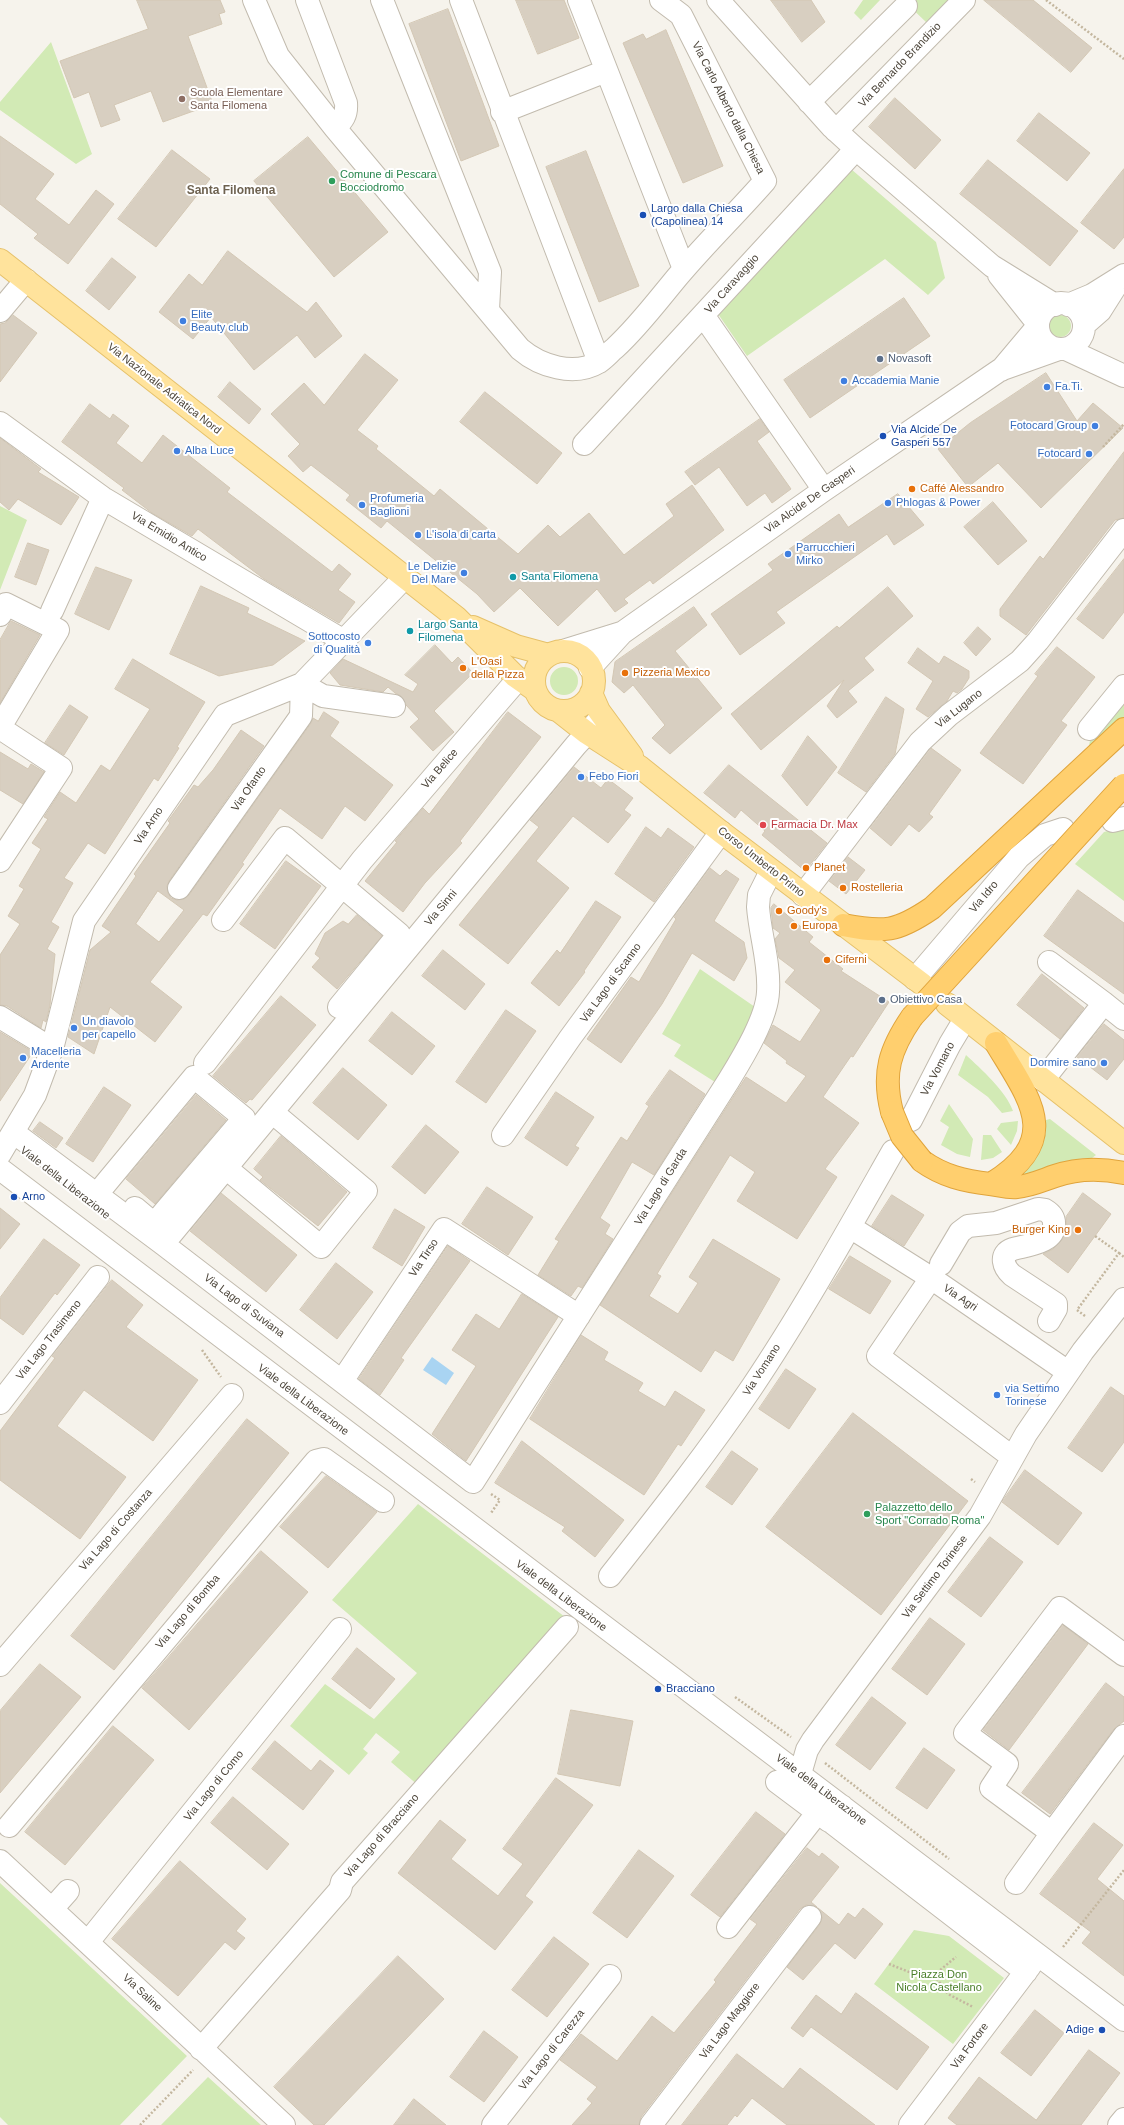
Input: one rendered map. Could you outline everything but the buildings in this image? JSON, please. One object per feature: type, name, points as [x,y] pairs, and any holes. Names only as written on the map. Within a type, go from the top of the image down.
[{"type":"highway","points":[[843,925],[863,929],[888,929],[910,923],[932,908],[1124,728]]},
{"type":"highway","points":[[1124,785],[912,1017],[895,1044],[891,1056],[887,1084],[902,1116],[902,1136],[922,1161],[943,1174],[970,1182],[1016,1188],[1068,1172],[1092,1168],[1124,1173]]},
{"type":"highway","points":[[991,1184],[1024,1158],[1032,1141],[1035,1126],[1029,1100],[996,1043]]},
{"type":"main road","name":"Via Nazionale Adriatica Nord","points":[[0,260],[461,621]]},
{"type":"main road","points":[[461,621],[505,641],[556,653],[579,655],[590,668],[594,685],[586,702],[569,710],[559,710],[544,703],[527,684],[461,621]]},
{"type":"main road","points":[[527,684],[534,680],[536,670],[541,662],[556,653]]},
{"type":"main road","name":"Corso Umberto Primo","points":[[591,693],[602,716],[640,767]]},
{"type":"main road","name":"Corso Umberto Primo","points":[[559,710],[587,733],[640,767],[771,871],[918,981]]},
{"type":"main road","points":[[948,1004],[1124,1143]]},
{"type":"street","name":"Via Carlo Alberto dalla Chiesa","points":[[254,0],[278,56],[335,128],[520,349],[537,361],[570,368],[585,367],[598,362],[633,332],[684,269],[765,182],[681,15],[661,0]]},
{"type":"street","points":[[307,0],[346,103],[347,110],[345,118],[335,128]]},
{"type":"street","points":[[461,0],[502,112],[598,362]]},
{"type":"street","points":[[579,0],[684,269]]},
{"type":"street","points":[[718,0],[836,131],[992,266],[1079,313],[1083,329],[1124,376]]},
{"type":"street","name":"Via Bernardo Brandizio","points":[[836,131],[964,0]]},
{"type":"street","points":[[384,5],[490,272],[488,310]]},
{"type":"street","points":[[809,102],[906,6]]},
{"type":"street","points":[[502,112],[606,71]]},
{"type":"street","name":"Via Caravaggio","points":[[824,490],[703,315],[856,149]]},
{"type":"street","points":[[992,266],[1038,325],[1040,335],[1044,342],[1051,347],[1063,349],[1124,376]]},
{"type":"street","points":[[1038,325],[1044,311],[1092,295],[1122,277]]},
{"type":"street","points":[[1063,349],[1076,343],[1083,329],[1100,310],[1122,277]]},
{"type":"street","points":[[0,311],[26,280]]},
{"type":"street","points":[[584,444],[703,315]]},
{"type":"street","name":"Via Alcide De Gasperi","points":[[590,668],[622,632],[824,490],[1000,370],[1038,325]]},
{"type":"street","name":"Via Alcide De Gasperi","points":[[1000,370],[1063,349]]},
{"type":"street","name":"Via Emidio Antico","points":[[0,423],[103,498],[344,642]]},
{"type":"street","points":[[52,611],[103,498]]},
{"type":"street","name":"Via Lugano","points":[[803,895],[920,742],[949,715],[1020,661],[1038,641],[1124,530]]},
{"type":"street","name":"Via Arno","points":[[6,1139],[35,1095],[52,1049],[84,921],[225,715],[302,684],[344,642],[404,577]]},
{"type":"street","points":[[0,615],[6,604],[58,630],[0,728],[61,768],[0,861]]},
{"type":"street","name":"Via Alcide De Gasperi","points":[[556,653],[622,632]]},
{"type":"street","points":[[302,684],[323,696],[394,706]]},
{"type":"street","name":"Via Ofanto","points":[[179,888],[301,716],[302,684]]},
{"type":"street","name":"Via Belice","points":[[205,1063],[362,860],[527,684]]},
{"type":"street","points":[[1089,729],[1124,686]]},
{"type":"street","name":"Via Sinni","points":[[270,1108],[602,716]]},
{"type":"street","name":"Via Idro","points":[[918,981],[1019,857],[1045,835],[1063,829]]},
{"type":"street","name":"Via Lago di Scanno","points":[[503,1135],[570,1038],[721,832]]},
{"type":"street","points":[[163,1244],[226,1168],[399,934],[285,838],[223,920]]},
{"type":"street","name":"Via Lago di Garda","points":[[473,1482],[734,1071],[758,1024],[768,992],[758,901],[771,871]]},
{"type":"street","points":[[1049,962],[1124,1019]]},
{"type":"street","points":[[1043,1080],[1104,1003]]},
{"type":"street","points":[[0,1016],[52,1049]]},
{"type":"street","name":"Via Vomano","points":[[902,1116],[966,1019]]},
{"type":"street","points":[[194,1077],[244,1118],[154,1224],[101,1189],[194,1077]]},
{"type":"street","points":[[226,1168],[321,1246],[366,1191],[270,1108]]},
{"type":"street","name":"Via Lago di Suviana","points":[[6,1139],[101,1189],[163,1244],[473,1482]]},
{"type":"street","name":"Viale della Liberazione","points":[[6,1139],[131,1233]]},
{"type":"street","name":"Via Vomano","points":[[610,1576],[740,1405],[850,1227],[893,1151]]},
{"type":"street","name":"Viale della Liberazione","points":[[0,1170],[581,1611],[800,1774],[830,1813],[1124,2020]]},
{"type":"street","points":[[1012,1457],[878,1356],[936,1271],[960,1232],[968,1226],[996,1223],[1034,1210],[1046,1210],[1054,1220],[1054,1227],[1051,1233],[1034,1245],[1009,1251],[1004,1257],[1004,1263],[1006,1270],[1012,1275],[1056,1304],[1056,1309],[1050,1321]]},
{"type":"street","name":"Via Agri","points":[[850,1227],[936,1271],[1068,1372]]},
{"type":"street","name":"Via Tirso","points":[[342,1381],[444,1229],[579,1316]]},
{"type":"street","name":"Via Lago Trasimeno","points":[[0,1403],[98,1277]]},
{"type":"street","name":"Via Settimo Torinese","points":[[800,1774],[813,1740],[980,1516],[993,1497],[1012,1457],[1068,1372],[1124,1299]]},
{"type":"street","name":"Via Lago di Costanza","points":[[0,1665],[232,1395]]},
{"type":"street","name":"Via Lago di Bomba","points":[[8,1826],[316,1461],[324,1459],[383,1501]]},
{"type":"street","points":[[1052,1833],[991,1788],[1007,1764],[965,1733],[1060,1608],[1122,1650]]},
{"type":"street","name":"Via Lago di Bracciano","points":[[205,2052],[340,1890],[342,1882],[567,1627]]},
{"type":"street","name":"Via Lago di Como","points":[[88,1942],[340,1630]]},
{"type":"street","points":[[1016,1883],[1124,1736]]},
{"type":"street","points":[[728,1926],[830,1813],[777,1782]]},
{"type":"street","name":"Via Fortore","points":[[830,1813],[1028,1969],[910,2125]]},
{"type":"street","name":"Via Saline","points":[[0,1861],[284,2125]]},
{"type":"street","points":[[52,1909],[68,1891]]},
{"type":"street","name":"Via Lago Maggiore","points":[[651,2125],[810,1917]]},
{"type":"street","name":"Via Lago di Carezza","points":[[493,2125],[610,1976]]},
{"type":"street","points":[[1119,2125],[1124,2119]]},
{"type":"path","points":[[1046,0],[1124,59]]},
{"type":"path","points":[[1103,447],[1124,424]]},
{"type":"path","points":[[1096,1236],[1124,1257]]},
{"type":"path","points":[[1087,1317],[1077,1310],[1119,1253]]},
{"type":"path","points":[[1063,1947],[1124,1870]]},
{"type":"path","points":[[889,1964],[919,1976],[934,1975],[956,1956]]},
{"type":"path","points":[[934,1975],[948,1994],[991,2018]]},
{"type":"path","points":[[140,2125],[205,2052]]},
{"type":"green space","points":[[863,0],[880,0],[861,20],[854,13]]},
{"type":"green space","points":[[903,0],[949,0],[927,23]]},
{"type":"green space","points":[[51,42],[92,154],[76,164],[0,110],[0,102]]},
{"type":"green space","points":[[851,169],[936,242],[945,278],[928,295],[885,259],[747,356],[716,311]]},
{"type":"green space","points":[[1060,315],[1068,318],[1071,326],[1068,334],[1060,337],[1052,334],[1049,326],[1052,318]]},
{"type":"green space","points":[[0,506],[27,520],[0,590]]},
{"type":"green space","points":[[564,667],[574,671],[578,681],[574,691],[564,695],[554,691],[550,681],[554,671]]},
{"type":"green space","points":[[1124,700],[1124,718],[1093,749],[1089,746],[1090,740]]},
{"type":"green space","points":[[1124,827],[1124,901],[1075,864],[1104,832]]},
{"type":"green space","points":[[700,969],[755,1007],[742,1040],[715,1082],[674,1056],[681,1045],[662,1034]]},
{"type":"green space","points":[[966,1055],[999,1088],[1010,1103],[1013,1111],[1002,1113],[988,1097],[958,1075]]},
{"type":"green space","points":[[949,1104],[973,1139],[970,1157],[957,1154],[941,1145],[949,1127],[940,1121]]},
{"type":"green space","points":[[1050,1119],[1096,1155],[1092,1158],[1082,1158],[1054,1165],[1019,1179],[1015,1177],[1029,1166],[1039,1153],[1045,1138],[1046,1120]]},
{"type":"green space","points":[[1018,1121],[1017,1131],[1011,1145],[997,1129],[1001,1123]]},
{"type":"green space","points":[[983,1135],[991,1135],[1002,1152],[993,1158],[981,1160]]},
{"type":"green space","points":[[418,1504],[565,1617],[419,1786],[391,1762],[400,1752],[376,1733],[363,1749],[368,1753],[349,1775],[290,1726],[325,1684],[374,1719],[417,1673],[332,1600]]},
{"type":"green space","points":[[0,1883],[187,2056],[120,2125],[8,2125],[0,2117]]},
{"type":"green space","name":"Piazza Don Nicola Castellano","points":[[914,1930],[949,1936],[1004,1978],[953,2044],[874,1984]]},
{"type":"green space","points":[[208,2077],[261,2125],[161,2125]]},
{"type":"water","points":[[432,1357],[454,1373],[446,1385],[423,1370]]},
{"type":"place","name":"Scuola Elementare Santa Filomena","points":[[182,99]]},
{"type":"place","name":"Comune di Pescara Bocciodromo","points":[[332,181]]},
{"type":"place","name":"Largo dalla Chiesa (Capolinea) 14","points":[[643,215]]},
{"type":"place","name":"Elite Beauty club","points":[[183,321]]},
{"type":"place","name":"Novasoft","points":[[880,359]]},
{"type":"place","name":"Accademia Manie","points":[[844,381]]},
{"type":"place","name":"Fa.Ti.","points":[[1047,387]]},
{"type":"place","name":"Fotocard Group","points":[[1095,426]]},
{"type":"place","name":"Via Alcide De Gasperi 557","points":[[883,436]]},
{"type":"place","name":"Alba Luce","points":[[177,451]]},
{"type":"place","name":"Fotocard","points":[[1089,454]]},
{"type":"place","name":"Caffé Alessandro","points":[[912,489]]},
{"type":"place","name":"Phlogas & Power","points":[[888,503]]},
{"type":"place","name":"Profumeria Baglioni","points":[[362,505]]},
{"type":"place","name":"L'isola di carta","points":[[418,535]]},
{"type":"place","name":"Parrucchieri Mirko","points":[[788,554]]},
{"type":"place","name":"Le Delizie Del Mare","points":[[464,573]]},
{"type":"place","name":"Santa Filomena","points":[[513,577]]},
{"type":"place","name":"Largo Santa Filomena","points":[[410,631]]},
{"type":"place","name":"Sottocosto di Qualità","points":[[368,643]]},
{"type":"place","name":"L'Oasi della Pizza","points":[[463,668]]},
{"type":"place","name":"Pizzeria Mexico","points":[[625,673]]},
{"type":"place","name":"Febo Fiori","points":[[581,777]]},
{"type":"place","name":"Farmacia Dr. Max","points":[[763,825]]},
{"type":"place","name":"Planet","points":[[806,868]]},
{"type":"place","name":"Rostelleria","points":[[843,888]]},
{"type":"place","name":"Goody's","points":[[779,911]]},
{"type":"place","name":"Europa","points":[[794,926]]},
{"type":"place","name":"Ciferni","points":[[827,960]]},
{"type":"place","name":"Obiettivo Casa","points":[[882,1000]]},
{"type":"place","name":"Un diavolo per capello","points":[[74,1028]]},
{"type":"place","name":"Macelleria Ardente","points":[[23,1058]]},
{"type":"place","name":"Dormire sano","points":[[1104,1063]]},
{"type":"place","name":"Arno","points":[[14,1197]]},
{"type":"place","name":"Burger King","points":[[1078,1230]]},
{"type":"place","name":"via Settimo Torinese","points":[[997,1395]]},
{"type":"place","name":"Palazzetto dello Sport \"Corrado Roma\"","points":[[867,1514]]},
{"type":"place","name":"Bracciano","points":[[658,1689]]},
{"type":"place","name":"Adige","points":[[1102,2030]]},
{"type":"district","name":"Santa Filomena","points":[[231,191]]}]
